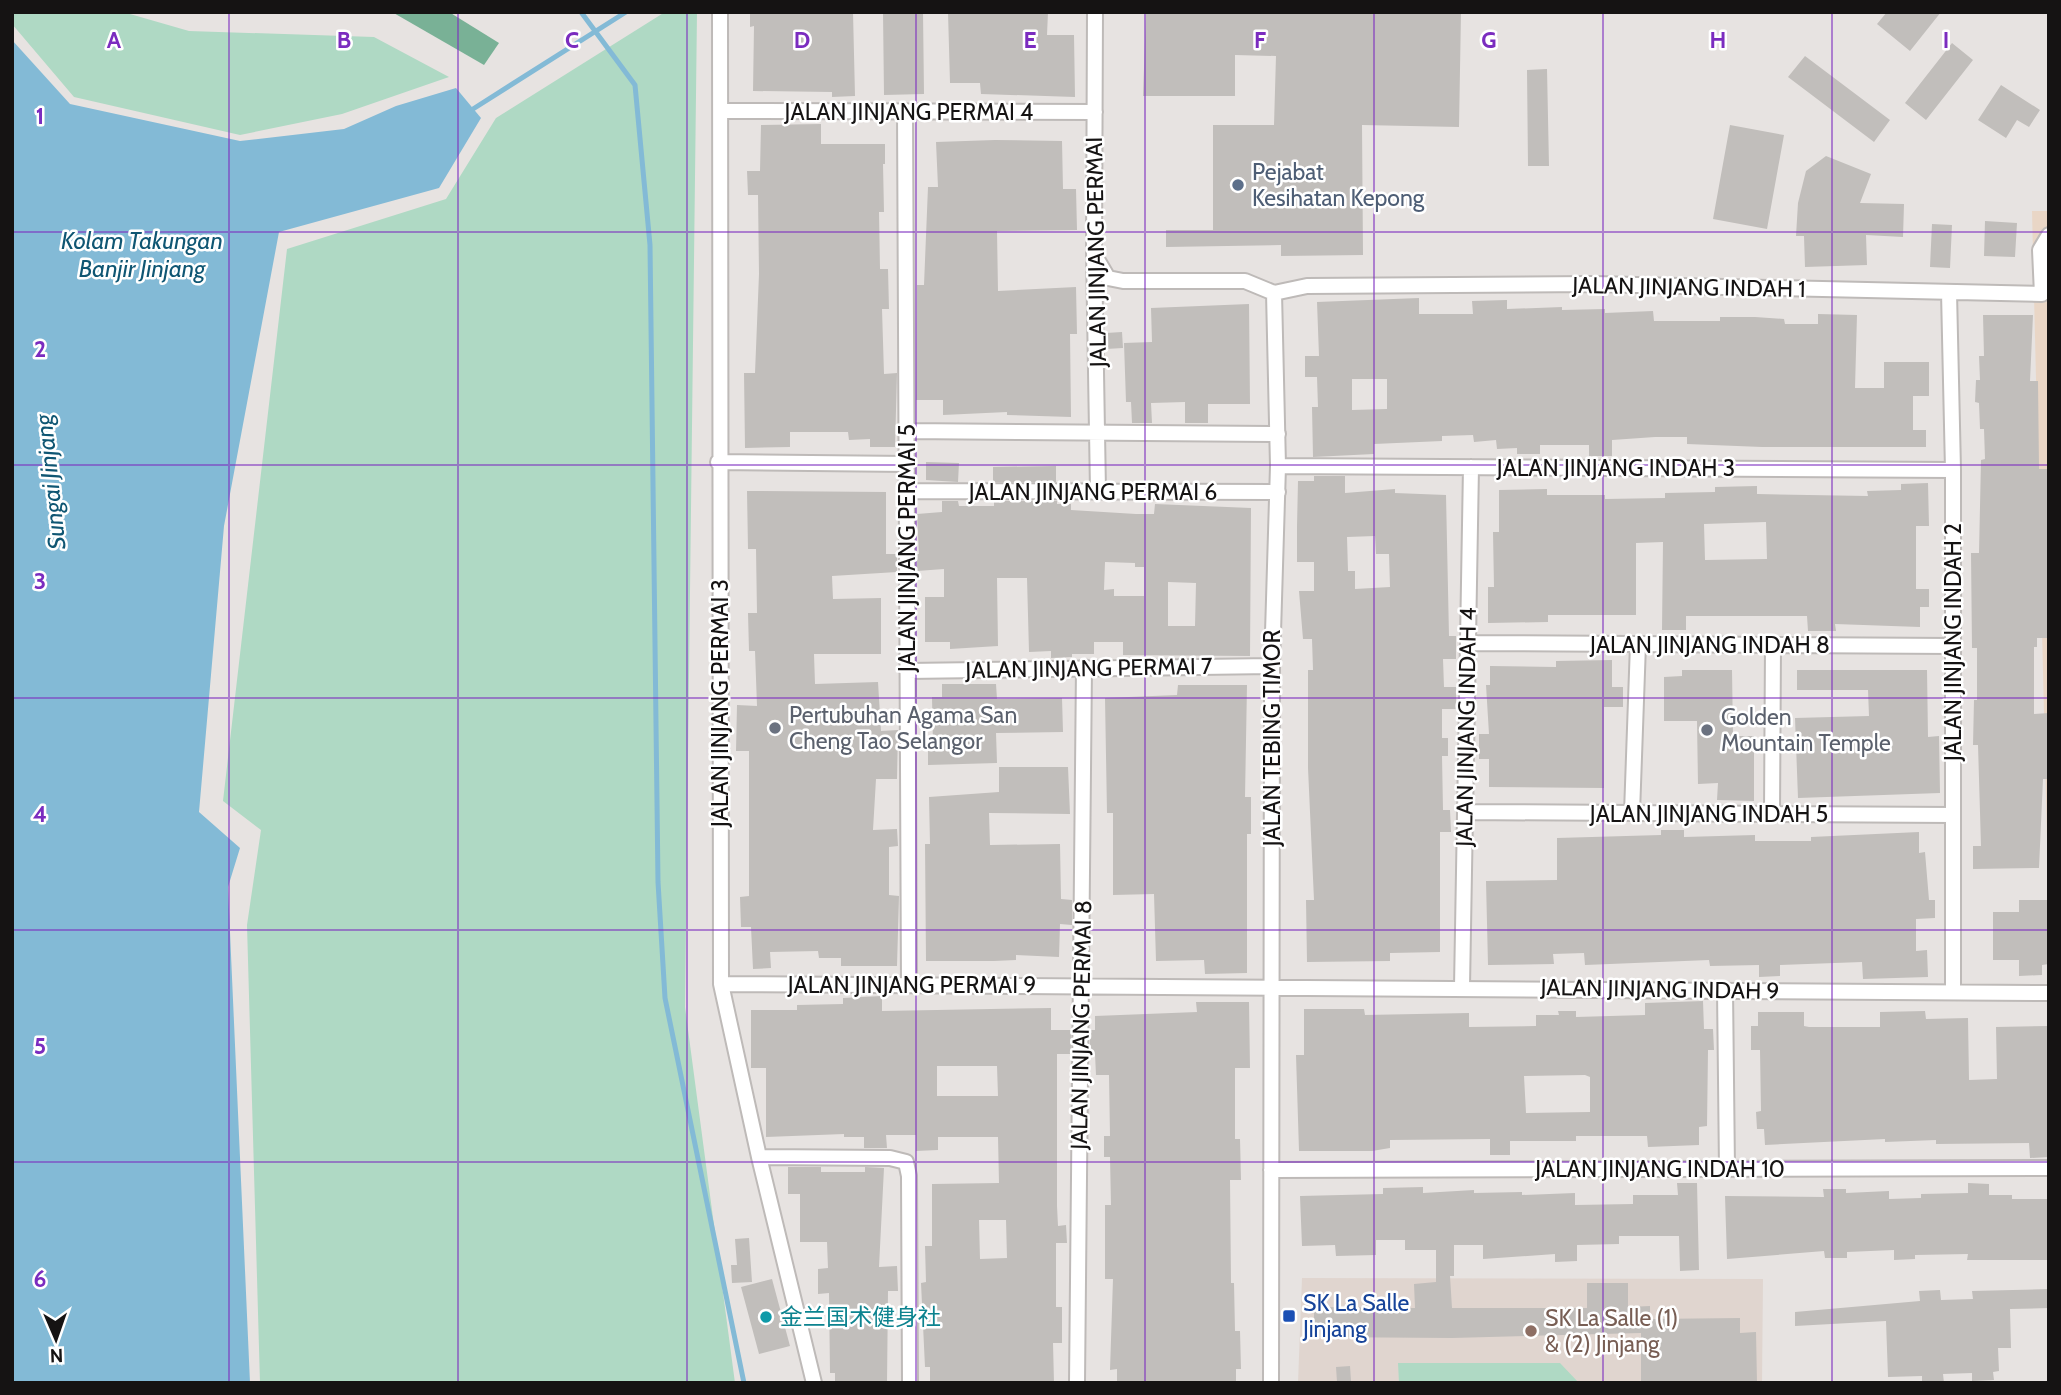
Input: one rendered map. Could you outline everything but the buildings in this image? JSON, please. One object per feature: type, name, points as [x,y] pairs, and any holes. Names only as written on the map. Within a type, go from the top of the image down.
[{"type":"street","name":"JALAN JINJANG PERMAI 3","points":[[720,12],[722,111],[718,462],[721,984],[759,1157],[814,1383]]},
{"type":"street","name":"JALAN JINJANG PERMAI","points":[[1095,12],[1094,251],[1098,491]]},
{"type":"street","name":"JALAN JINJANG PERMAI 4","points":[[722,111],[1095,112]]},
{"type":"street","name":"JALAN JINJANG PERMAI 5","points":[[905,111],[909,985]]},
{"type":"street","name":"JALAN JINJANG INDAH 1","points":[[1274,293],[1307,286],[1593,284],[2042,294],[2040,250],[2049,235]]},
{"type":"street","points":[[1094,251],[1100,269],[1108,278],[1245,281],[1274,293]]},
{"type":"street","name":"JALAN JINJANG INDAH 2","points":[[1949,292],[1953,470],[1953,992]]},
{"type":"street","name":"JALAN TEBING TIMOR","points":[[1271,1383],[1272,666],[1278,492],[1274,293]]},
{"type":"street","points":[[908,431],[1278,434]]},
{"type":"street","points":[[718,462],[908,464]]},
{"type":"street","name":"JALAN JINJANG INDAH 3","points":[[1278,466],[1953,470]]},
{"type":"street","name":"JALAN JINJANG INDAH 4","points":[[1462,987],[1471,467]]},
{"type":"street","name":"JALAN JINJANG PERMAI 6","points":[[908,491],[1278,492]]},
{"type":"street","name":"JALAN JINJANG INDAH 8","points":[[1468,643],[1953,646]]},
{"type":"street","points":[[1632,813],[1638,644]]},
{"type":"street","points":[[1772,814],[1773,645]]},
{"type":"street","name":"JALAN JINJANG PERMAI 7","points":[[906,671],[1272,666]]},
{"type":"street","name":"JALAN JINJANG PERMAI 8","points":[[1077,1383],[1084,667]]},
{"type":"street","name":"JALAN JINJANG INDAH 5","points":[[1465,812],[1953,816]]},
{"type":"street","name":"JALAN JINJANG PERMAI 9","points":[[721,984],[1271,986]]},
{"type":"street","name":"JALAN JINJANG INDAH 9","points":[[1271,986],[2049,993]]},
{"type":"street","points":[[1725,990],[1727,1169]]},
{"type":"street","points":[[759,1157],[890,1158],[906,1162],[909,1176],[910,1383]]},
{"type":"street","name":"JALAN JINJANG INDAH 10","points":[[1271,1170],[2049,1168]]},
{"type":"shaded area","points":[[2032,211],[2049,211],[2049,881],[2048,881]]},
{"type":"shaded area","name":"SK La Salle (1) & (2) Jinjang","points":[[1302,1278],[1763,1279],[1762,1383],[1298,1383]]},
{"type":"green space","points":[[12,12],[123,12],[189,31],[374,37],[449,77],[342,114],[240,135],[74,97],[12,24]]},
{"type":"green space","points":[[392,12],[449,12],[499,43],[484,65]]},
{"type":"green space","points":[[665,12],[697,12],[685,1007],[735,1383],[260,1383],[247,925],[261,830],[223,801],[287,249],[446,199],[496,118]]},
{"type":"green space","points":[[1398,1363],[1560,1363],[1579,1383],[1399,1383]]},
{"type":"water","name":"Kolam Takungan Banjir Jinjang","points":[[12,40],[70,104],[240,141],[344,129],[396,106],[456,88],[481,118],[439,188],[279,232],[224,526],[199,812],[240,848],[228,887],[250,1383],[12,1383]]},
{"type":"waterway","points":[[581,12],[635,85],[650,245],[658,882],[665,998],[744,1383]]},
{"type":"waterway","points":[[473,109],[626,12]]},
{"type":"place","name":"Pejabat Kesihatan Kepong","points":[[1238,185]]},
{"type":"place","name":"Pertubuhan Agama San Cheng Tao Selangor","points":[[775,728]]},
{"type":"place","name":"Golden Mountain Temple","points":[[1707,730]]},
{"type":"place","name":"SK La Salle Jinjang","points":[[1289,1316]]},
{"type":"place","name":"金兰国术健身社","points":[[766,1317]]},
{"type":"place","name":"SK La Salle (1) & (2) Jinjang","points":[[1531,1331]]},
{"type":"water label","name":"Sungai Jinjang","points":[[50,482]]}]
